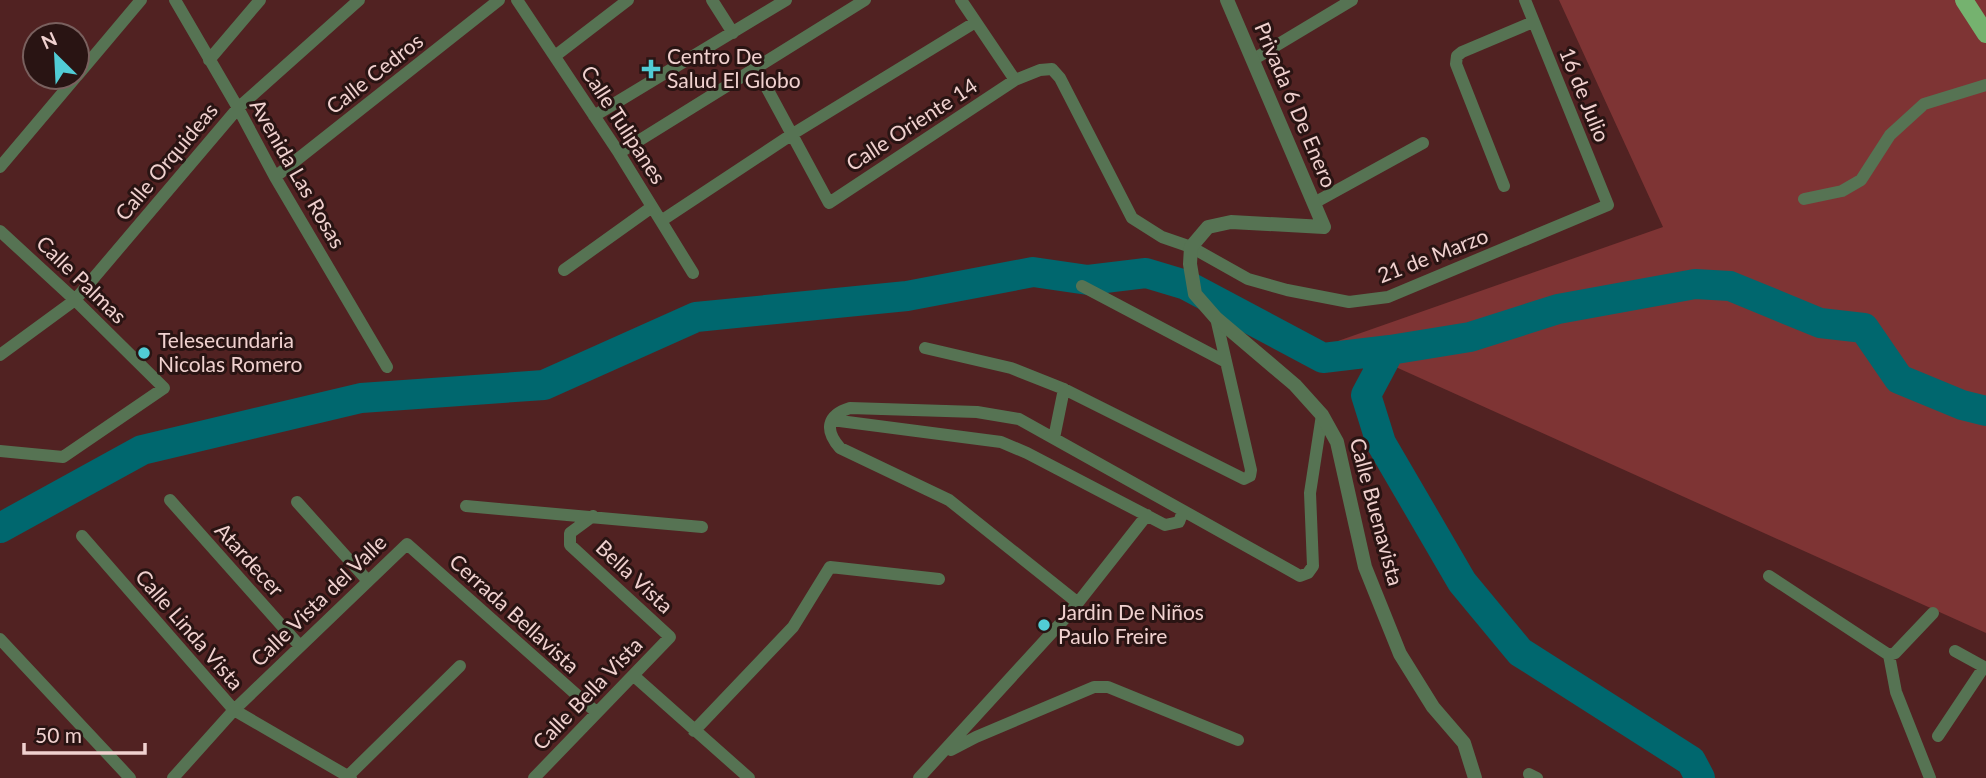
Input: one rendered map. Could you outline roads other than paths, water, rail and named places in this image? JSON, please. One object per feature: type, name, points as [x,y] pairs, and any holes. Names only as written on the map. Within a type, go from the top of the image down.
[{"type":"main road","points":[[1964,0],[1986,34]]},
{"type":"street","points":[[91,58],[141,0]]},
{"type":"street","name":"Avenida Las Rosas","points":[[175,0],[387,367]]},
{"type":"street","points":[[209,60],[260,0]]},
{"type":"street","name":"Calle Orquideas","points":[[0,355],[75,300],[238,108],[359,0]]},
{"type":"street","name":"Calle Cedros","points":[[275,177],[499,0]]},
{"type":"street","name":"Calle Tulipanes","points":[[517,0],[619,153],[693,273]]},
{"type":"street","points":[[555,56],[628,0]]},
{"type":"street","points":[[712,0],[733,33]]},
{"type":"street","points":[[594,116],[786,0]]},
{"type":"street","points":[[619,153],[865,0]]},
{"type":"street","points":[[961,0],[1015,80]]},
{"type":"street","name":"Privada 6 De Enero","points":[[1191,247],[1209,227],[1231,222],[1324,227],[1227,0]]},
{"type":"street","points":[[1254,59],[1352,0]]},
{"type":"street","name":"16 de Julio","points":[[1525,0],[1608,205]]},
{"type":"street","points":[[1504,186],[1456,64],[1457,56],[1462,51],[1533,22]]},
{"type":"street","points":[[661,221],[791,135],[974,23]]},
{"type":"street","points":[[756,68],[791,135]]},
{"type":"street","name":"Calle Oriente 14","points":[[791,135],[829,203],[1015,80],[1040,70],[1052,69],[1060,78]]},
{"type":"street","name":"21 de Marzo","points":[[1060,78],[1132,218],[1162,237],[1191,247],[1248,279],[1287,290],[1349,302],[1388,297],[1608,205]]},
{"type":"street","points":[[1804,199],[1842,191],[1861,180],[1890,135],[1924,104],[1986,85]]},
{"type":"street","points":[[0,167],[63,91]]},
{"type":"street","points":[[1314,203],[1423,143]]},
{"type":"street","points":[[564,270],[652,207]]},
{"type":"street","name":"Calle Palmas","points":[[0,231],[164,388],[63,457],[0,451]]},
{"type":"street","name":"Calle Buenavista","points":[[1191,247],[1195,294],[1216,317],[1266,359],[1322,415],[1337,442],[1365,566],[1400,654],[1433,707],[1464,743],[1475,778]]},
{"type":"street","points":[[1082,285],[1226,362]]},
{"type":"street","points":[[925,348],[1011,368],[1064,390],[1244,479],[1250,476],[1251,470],[1216,317]]},
{"type":"street","points":[[1054,438],[1064,390]]},
{"type":"street","points":[[1078,603],[949,500],[840,448],[832,439],[832,419],[839,412],[850,408],[977,412],[1019,419],[1300,576],[1308,573],[1312,566],[1310,493],[1322,415]]},
{"type":"street","points":[[832,419],[1001,442],[1021,449],[1165,525],[1179,522],[1183,511]]},
{"type":"street","name":"Atardecer","points":[[170,500],[299,645]]},
{"type":"street","points":[[297,502],[368,581]]},
{"type":"street","points":[[466,506],[702,527]]},
{"type":"street","points":[[919,778],[1069,614],[1147,515]]},
{"type":"street","name":"Bella Vista","points":[[593,516],[570,533],[570,545],[670,637]]},
{"type":"street","name":"Calle Linda Vista","points":[[82,536],[234,710],[348,777]]},
{"type":"street","name":"Calle Vista del Valle","points":[[173,778],[234,710],[299,645],[407,544]]},
{"type":"street","name":"Cerrada Bellavista","points":[[407,544],[596,712]]},
{"type":"street","points":[[694,731],[793,627],[830,568],[939,579]]},
{"type":"street","points":[[1769,576],[1889,654],[1895,653],[1933,613]]},
{"type":"street","name":"Calle Bella Vista","points":[[534,778],[670,637]]},
{"type":"street","points":[[0,639],[130,778]]},
{"type":"street","points":[[1938,736],[1985,668],[1955,651]]},
{"type":"street","points":[[1889,654],[1896,692],[1930,778]]},
{"type":"street","points":[[348,777],[460,666]]},
{"type":"street","points":[[634,676],[749,778]]},
{"type":"street","points":[[941,756],[989,731],[1094,687],[1108,687],[1238,740]]},
{"type":"waterway","points":[[0,528],[142,450],[361,398],[544,385],[696,317],[907,296],[1033,272],[1088,280],[1146,273],[1186,285],[1323,358],[1390,350]]},
{"type":"waterway","points":[[1700,778],[1691,761],[1520,652],[1462,582],[1381,443],[1366,395],[1390,350],[1470,337],[1558,309],[1695,284],[1730,286],[1820,323],[1864,328],[1899,379],[1962,405],[1986,411]]},
{"type":"place","name":"Centro De Salud El Globo","points":[[651,69]]},
{"type":"place","name":"Telesecundaria Nicolas Romero","points":[[144,353]]},
{"type":"place","name":"Jardin De Niños Paulo Freire","points":[[1044,625]]}]
